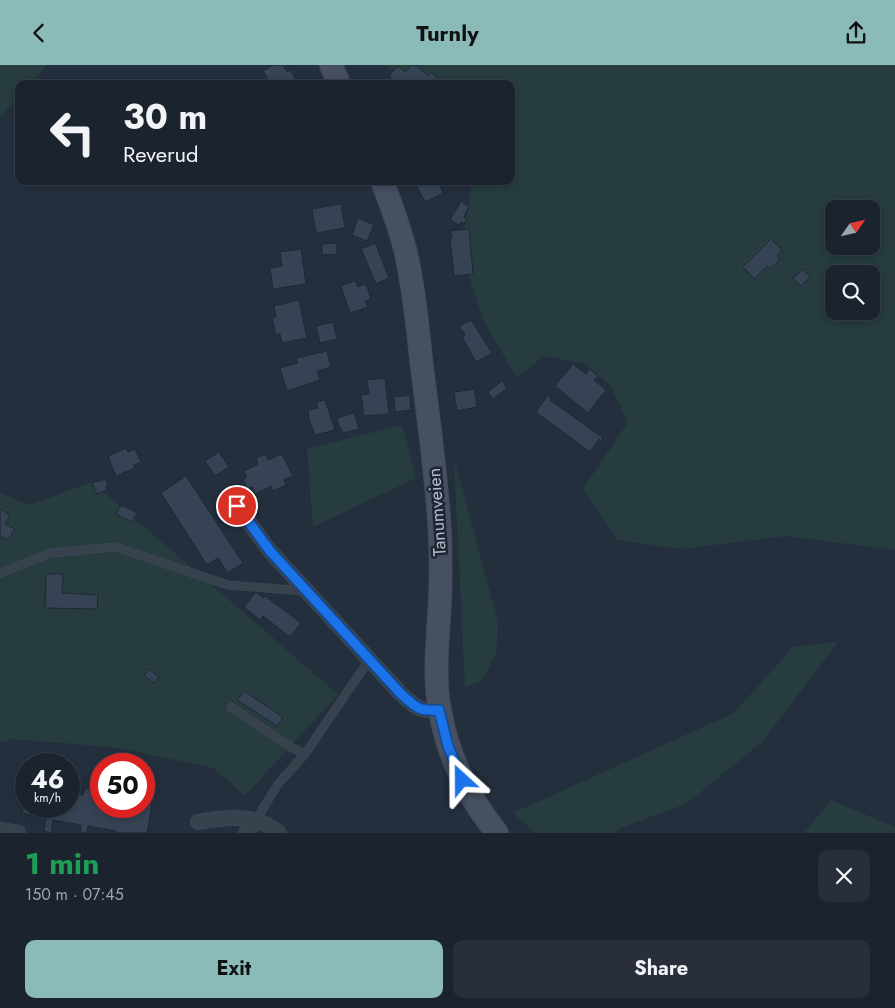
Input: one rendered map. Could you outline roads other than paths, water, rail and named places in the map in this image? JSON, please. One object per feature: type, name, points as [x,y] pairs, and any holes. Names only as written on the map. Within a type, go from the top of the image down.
[{"type":"main road","points":[[331,65],[337,80]]},
{"type":"main road","name":"Tanumveien","points":[[384,185],[396,216],[411,282],[434,467],[441,563],[437,681],[439,710],[448,746],[457,770],[482,814],[497,833]]},
{"type":"street","points":[[237,506],[270,551],[305,591],[413,705],[422,711],[439,710]]},
{"type":"street","points":[[198,822],[230,817],[256,821],[279,833]]},
{"type":"street","points":[[246,833],[256,821]]},
{"type":"lane","points":[[0,573],[51,553],[116,547],[228,585],[305,591]]},
{"type":"lane","points":[[256,821],[278,784],[305,754],[369,660]]},
{"type":"lane","points":[[231,707],[289,746],[305,754]]}]
